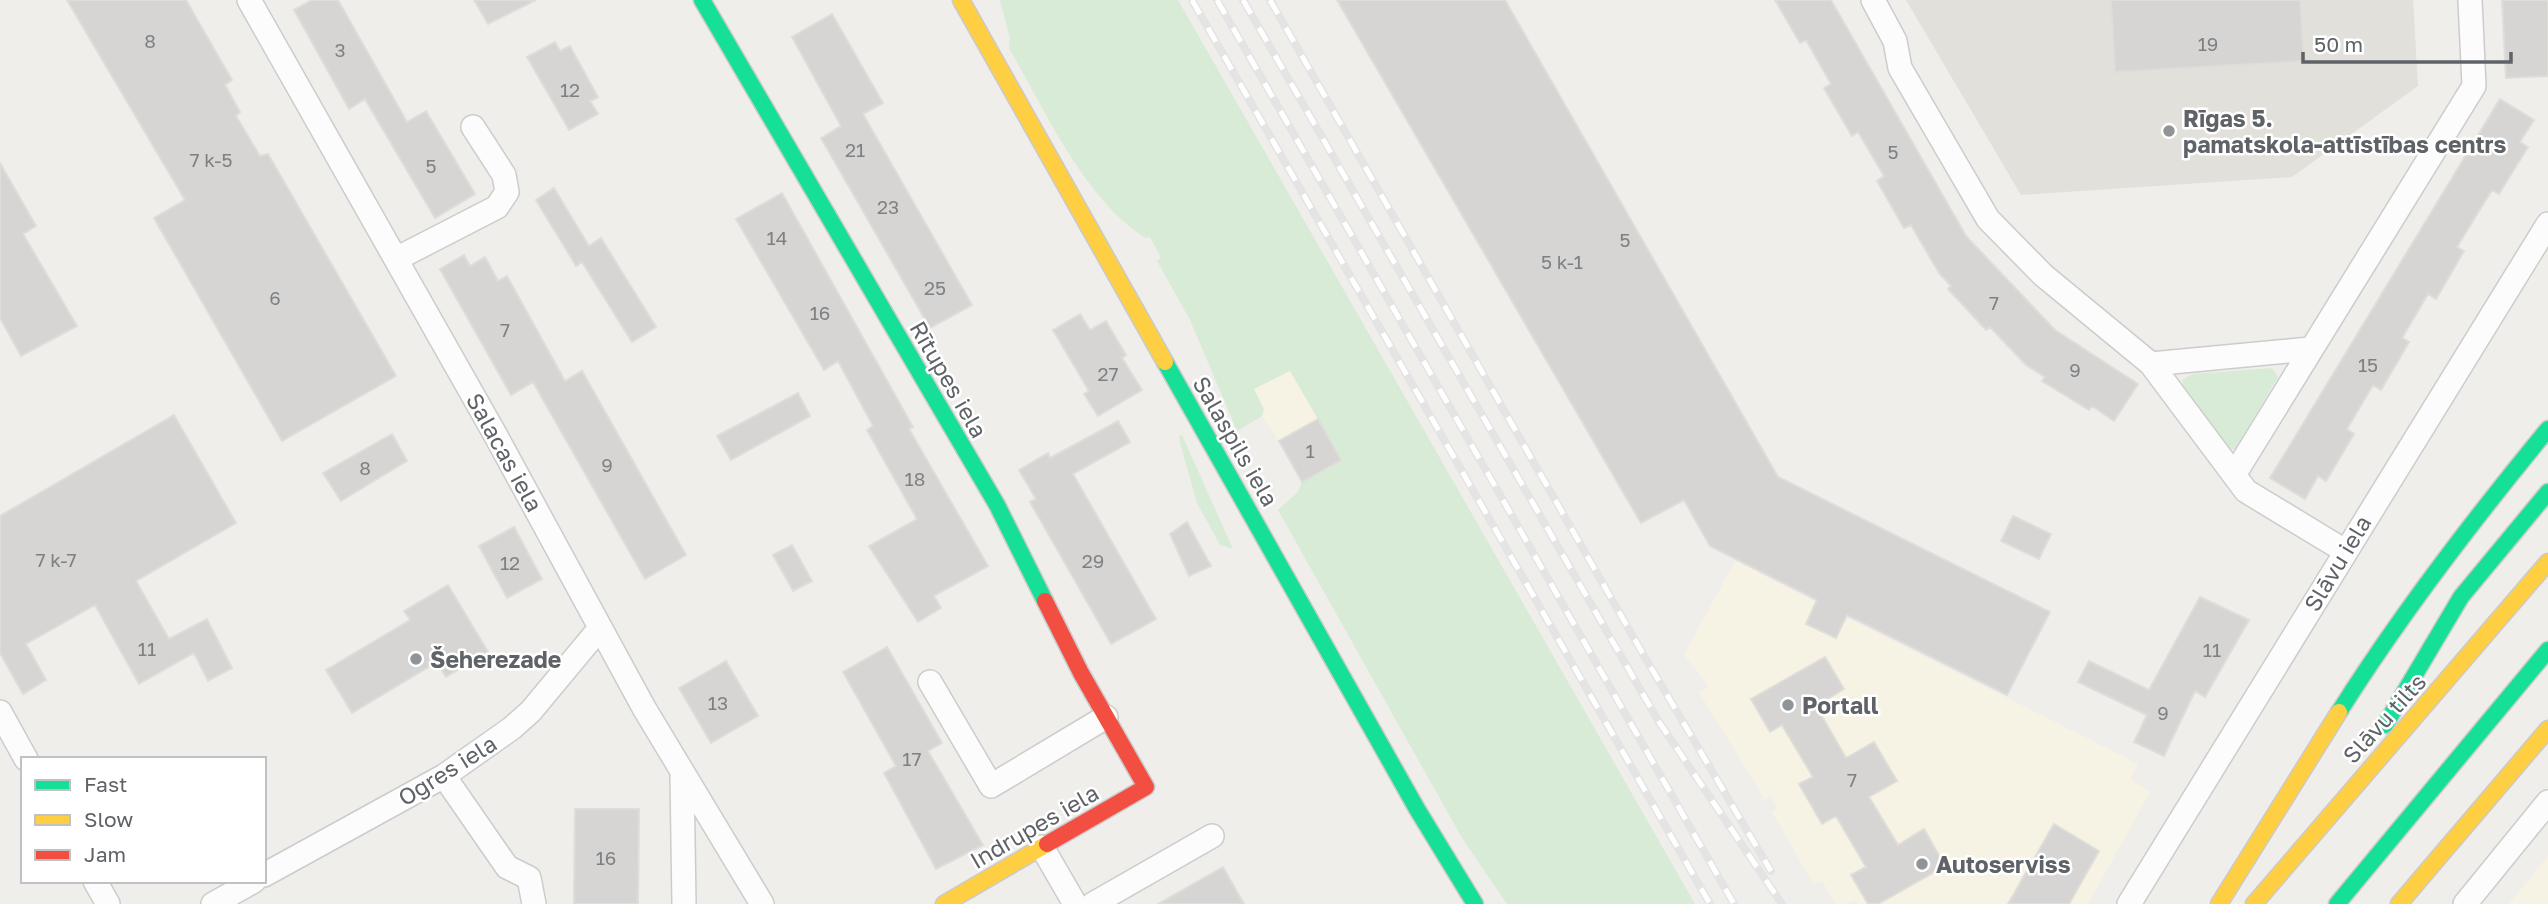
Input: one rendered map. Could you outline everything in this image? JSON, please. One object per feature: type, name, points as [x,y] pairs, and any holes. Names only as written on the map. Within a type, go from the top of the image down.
[{"type":"main road","name":"Rītupes iela","points":[[702,0],[997,505],[1106,717],[1146,787]]},
{"type":"main road","name":"Salaspils iela","points":[[961,0],[1417,809],[1475,904]]},
{"type":"main road","points":[[2219,904],[2386,637],[2454,542],[2548,429]]},
{"type":"main road","points":[[2339,803],[2461,597],[2548,492]]},
{"type":"main road","name":"Slāvu tilts","points":[[2254,904],[2339,803],[2482,643],[2548,562]]},
{"type":"main road","points":[[2337,904],[2548,650]]},
{"type":"main road","points":[[2399,904],[2548,729]]},
{"type":"main road","name":"Indrupes iela","points":[[944,904],[1146,787]]},
{"type":"street","name":"Salacas iela","points":[[249,0],[496,436],[600,628],[682,772],[762,904]]},
{"type":"street","points":[[1873,0],[1895,41],[1900,68],[1989,219],[2043,275],[2151,364],[2246,491],[2345,551]]},
{"type":"street","points":[[2234,475],[2309,349],[2474,86],[2470,0]]},
{"type":"street","points":[[396,259],[497,207],[507,192],[504,174],[473,127]]},
{"type":"street","name":"Slāvu iela","points":[[2129,904],[2548,224]]},
{"type":"street","points":[[2151,364],[2309,349]]},
{"type":"street","name":"Ogres iela","points":[[266,875],[444,776],[531,711],[600,628]]},
{"type":"street","points":[[930,682],[991,786],[1106,717]]},
{"type":"street","points":[[0,712],[25,757]]},
{"type":"street","points":[[682,772],[684,904]]},
{"type":"street","points":[[444,776],[507,867],[529,878],[534,904]]},
{"type":"street","points":[[2465,904],[2548,802]]},
{"type":"street","points":[[1093,904],[1212,836]]},
{"type":"street","points":[[1042,847],[1075,904]]},
{"type":"street","points":[[96,883],[108,904]]},
{"type":"street","points":[[213,904],[250,883]]},
{"type":"shaded area","name":"Rīgas 5. pamatskola-attīstības centrs","points":[[1906,0],[2413,0],[2418,86],[2292,177],[2021,195]]},
{"type":"shaded area","points":[[1287,356],[1341,460],[1302,482],[1279,441],[1238,383]]},
{"type":"shaded area","points":[[1735,561],[2138,764],[2130,779],[2150,792],[2088,904],[1858,904],[1854,900],[1847,904],[1836,904],[1822,881],[1814,885],[1772,812],[1778,808],[1771,796],[1765,800],[1699,692],[1709,686],[1684,655]]},
{"type":"shaded area","points":[[2548,856],[2548,904],[2509,904]]},
{"type":"green space","points":[[1000,0],[1178,0],[1695,904],[1507,904],[1462,838],[1278,510],[1298,492],[1302,482],[1341,459],[1290,371],[1254,389],[1264,409],[1262,416],[1237,431],[1190,320],[1157,261],[1161,258],[1150,237],[1145,238],[1103,201],[1068,152],[1009,48],[1010,38]]},
{"type":"green space","points":[[2272,368],[2278,377],[2235,449],[2222,449],[2185,392],[2182,380],[2192,374]]},
{"type":"green space","points":[[1182,435],[1233,549],[1220,545],[1197,503],[1180,443],[1179,436]]},
{"type":"building","points":[[67,0],[186,0],[232,80],[225,85],[240,112],[236,116],[260,156],[268,154],[396,376],[282,441],[154,218],[185,200]]},
{"type":"building","points":[[312,0],[338,0],[407,122],[426,111],[475,194],[435,218],[365,99],[349,109],[294,10]]},
{"type":"building","points":[[474,0],[536,0],[488,24]]},
{"type":"building","points":[[1337,0],[1505,0],[1778,477],[2050,612],[2007,695],[1847,615],[1836,638],[1806,624],[1817,600],[1710,546],[1684,500],[1641,523]]},
{"type":"building","points":[[1775,0],[1831,0],[1966,236],[2055,330],[2138,384],[2114,421],[2092,406],[2089,410],[2042,381],[2045,377],[2026,365],[1990,327],[1986,330],[1948,289],[1951,286],[1939,273],[1911,225],[1904,228],[1877,181],[1884,176],[1858,132],[1852,136],[1824,88],[1831,84],[1806,40],[1800,43]]},
{"type":"building","name":"Rīgas 5. pamatskola-attīstības centrs","points":[[2111,0],[2300,0],[2304,61],[2115,72]]},
{"type":"building","points":[[2502,0],[2548,0],[2548,76],[2506,78]]},
{"type":"building","points":[[832,14],[883,103],[863,114],[972,305],[930,328],[821,138],[841,126],[792,37]]},
{"type":"building","points":[[555,42],[560,51],[570,46],[598,97],[590,101],[598,114],[569,130],[527,57]]},
{"type":"building","points":[[2500,99],[2534,120],[2520,142],[2528,147],[2499,194],[2492,190],[2457,247],[2464,251],[2436,299],[2428,294],[2402,338],[2409,342],[2381,390],[2373,385],[2347,429],[2354,434],[2326,481],[2318,476],[2305,499],[2270,478]]},
{"type":"building","points":[[0,163],[36,226],[23,234],[77,326],[21,356],[0,318]]},
{"type":"building","points":[[554,188],[589,246],[601,238],[656,327],[632,342],[582,262],[576,266],[536,200]]},
{"type":"building","points":[[782,193],[913,427],[909,429],[988,566],[934,596],[941,608],[918,622],[869,546],[917,519],[867,430],[873,426],[838,361],[824,370],[736,219]]},
{"type":"building","points":[[464,255],[470,266],[485,257],[498,281],[507,276],[565,381],[582,371],[686,555],[645,579],[533,382],[511,395],[440,269]]},
{"type":"building","points":[[1080,314],[1090,330],[1106,321],[1126,355],[1122,358],[1142,390],[1098,416],[1084,394],[1089,391],[1053,330]]},
{"type":"building","points":[[798,393],[810,416],[731,460],[717,436]]},
{"type":"building","points":[[174,415],[236,523],[136,581],[169,639],[207,619],[232,668],[208,681],[194,653],[139,684],[95,605],[26,644],[46,680],[23,694],[0,653],[0,516]]},
{"type":"building","points":[[1318,419],[1341,460],[1302,482],[1279,441]]},
{"type":"building","points":[[1118,421],[1130,442],[1073,474],[1156,619],[1111,644],[1030,502],[1036,499],[1019,470],[1048,453],[1050,458]]},
{"type":"building","points":[[392,434],[407,461],[341,501],[323,473]]},
{"type":"building","points":[[2013,516],[2051,534],[2039,559],[2001,541]]},
{"type":"building","points":[[1187,522],[1211,566],[1189,576],[1170,534]]},
{"type":"building","points":[[514,527],[542,579],[507,598],[479,546]]},
{"type":"building","points":[[792,545],[812,581],[793,591],[773,555]]},
{"type":"building","points":[[448,585],[488,652],[446,677],[437,662],[352,713],[326,670],[410,620],[404,611]]},
{"type":"building","points":[[2200,597],[2249,620],[2205,697],[2195,691],[2164,756],[2134,742],[2147,715],[2078,682],[2089,661],[2149,690]]},
{"type":"building","points":[[887,647],[942,743],[928,751],[983,845],[936,869],[884,773],[896,766],[843,672]]},
{"type":"building","points":[[1825,657],[1844,689],[1816,706],[1846,758],[1874,742],[1897,781],[1869,797],[1898,845],[1924,829],[1945,866],[1878,904],[1868,904],[1851,875],[1866,867],[1836,816],[1822,824],[1799,784],[1813,777],[1782,725],[1770,732],[1751,699]]},
{"type":"building","points":[[726,661],[758,716],[711,743],[679,688]]},
{"type":"building","points":[[575,809],[639,809],[638,904],[574,904]]},
{"type":"building","points":[[2054,824],[2099,851],[2069,904],[2008,904]]},
{"type":"building","points":[[1223,867],[1244,904],[1158,904]]},
{"type":"railway","points":[[1192,0],[1710,904]]},
{"type":"railway","points":[[1217,0],[1734,904]]},
{"type":"railway","points":[[1243,0],[1659,722],[1782,904]]},
{"type":"railway","points":[[1270,0],[1647,661],[1771,871]]},
{"type":"traffic: fast","points":[[702,0],[997,505],[1045,601]]},
{"type":"traffic: fast","points":[[1165,362],[1417,809],[1475,904]]},
{"type":"traffic: fast","points":[[2339,712],[2439,567],[2548,429]]},
{"type":"traffic: fast","points":[[2385,725],[2461,597],[2548,492]]},
{"type":"traffic: fast","points":[[2337,904],[2548,650]]},
{"type":"traffic: slow","points":[[961,0],[1165,362]]},
{"type":"traffic: slow","points":[[2254,904],[2548,562]]},
{"type":"traffic: slow","points":[[2219,904],[2339,712]]},
{"type":"traffic: slow","points":[[2399,904],[2548,729]]},
{"type":"traffic: slow","points":[[944,904],[1047,844]]},
{"type":"traffic: jam","points":[[1045,601],[1081,673],[1146,787],[1047,844]]},
{"type":"place","name":"Rīgas 5. pamatskola-attīstības centrs","points":[[2169,131]]},
{"type":"place","name":"Šeherezade","points":[[416,659]]},
{"type":"place","name":"Portall","points":[[1788,705]]},
{"type":"place","name":"Autoserviss","points":[[1922,864]]}]
